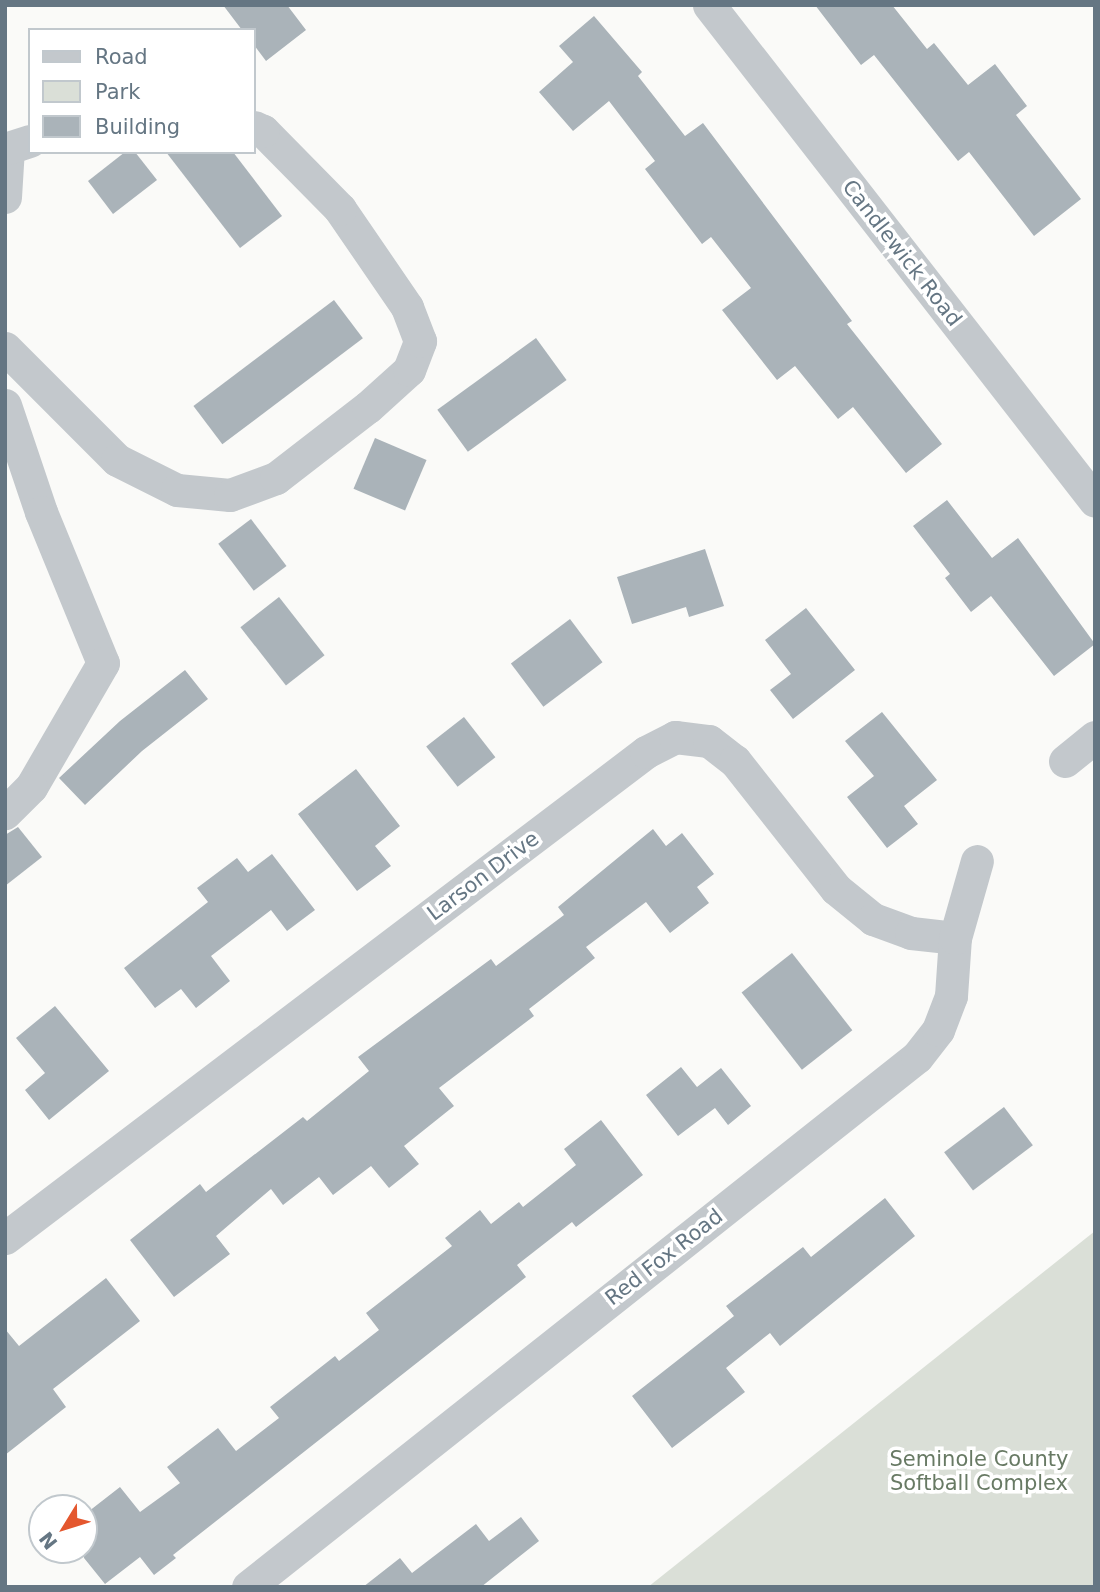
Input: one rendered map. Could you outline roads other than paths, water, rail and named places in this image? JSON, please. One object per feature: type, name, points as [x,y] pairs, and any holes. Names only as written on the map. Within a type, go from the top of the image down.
[{"type":"street","name":"Candlewick Road","points":[[709,5],[1095,501]]},
{"type":"street","points":[[5,348],[117,460],[177,490],[230,495],[276,478],[378,398],[409,370],[420,341],[407,307],[340,209],[263,131],[256,128]]},
{"type":"street","points":[[5,197],[14,139]]},
{"type":"street","points":[[5,405],[41,512],[103,663],[31,788],[5,813]]},
{"type":"street","name":"Larson Drive","points":[[5,1238],[646,752],[675,737],[709,741],[735,761],[836,889],[873,919],[911,933],[955,938]]},
{"type":"street","points":[[1065,761],[1095,737]]},
{"type":"street","name":"Red Fox Road","points":[[248,1587],[916,1057],[939,1030],[951,996],[955,938],[977,861]]},
{"type":"park label","name":"Seminole County Softball Complex","points":[[979,1471]]}]
